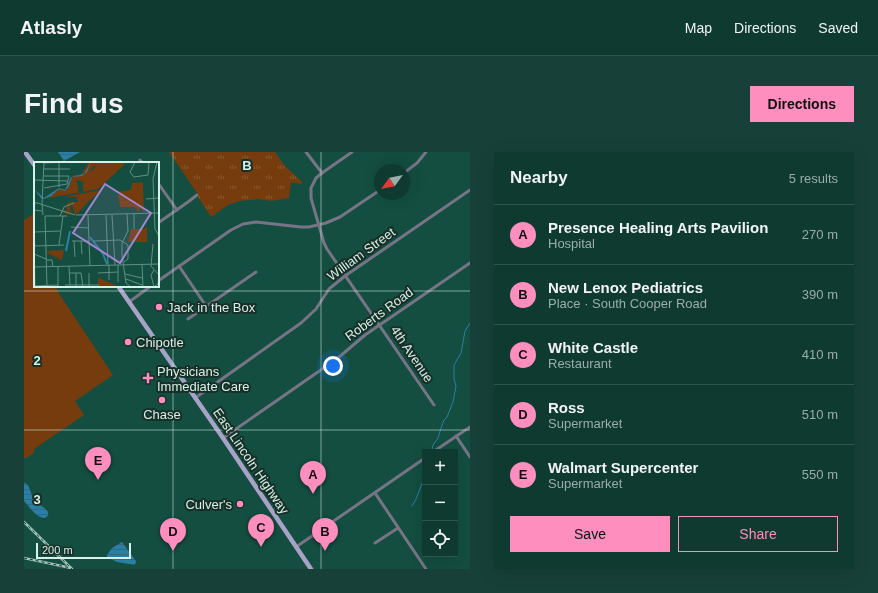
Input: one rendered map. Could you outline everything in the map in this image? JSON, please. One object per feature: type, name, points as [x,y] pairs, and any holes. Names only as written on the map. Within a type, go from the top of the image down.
[{"type":"main road","points":[[25,152],[34,165]]},
{"type":"main road","name":"East Lincoln Highway","points":[[119,287],[311,569]]},
{"type":"street","points":[[306,152],[322,173],[352,152]]},
{"type":"street","points":[[410,168],[426,152]]},
{"type":"street","name":"4th Avenue","points":[[322,173],[316,178],[310,192],[324,243],[434,405]]},
{"type":"street","points":[[159,184],[177,210]]},
{"type":"street","name":"William Street","points":[[195,398],[301,322],[316,308],[329,289],[345,276],[470,190]]},
{"type":"street","points":[[159,280],[231,230],[243,224],[256,222],[301,227],[319,225],[340,217],[374,194]]},
{"type":"street","points":[[159,222],[197,195]]},
{"type":"street","name":"Roberts Road","points":[[223,438],[338,358],[365,335],[470,263]]},
{"type":"street","points":[[179,266],[206,306]]},
{"type":"street","points":[[188,318],[256,272]]},
{"type":"street","points":[[129,302],[151,287]]},
{"type":"street","points":[[437,449],[470,427]]},
{"type":"street","points":[[456,436],[470,457]]},
{"type":"street","points":[[296,547],[422,460]]},
{"type":"street","points":[[375,493],[426,569]]},
{"type":"street","points":[[375,543],[398,528]]},
{"type":"green space","points":[[169,152],[275,152],[284,165],[302,182],[302,184],[291,182],[289,198],[271,201],[258,199],[240,201],[228,205],[211,217],[197,193]]},
{"type":"green space","points":[[34,214],[34,287],[56,287],[58,292],[113,375],[75,401],[84,415],[34,449],[34,453],[26,458],[24,458],[24,220]]},
{"type":"water","points":[[58,152],[80,152],[64,161]]},
{"type":"water","points":[[24,483],[27,484],[34,500],[47,511],[48,516],[45,518],[42,518],[36,514],[24,501]]},
{"type":"water","points":[[122,542],[136,561],[135,565],[117,562],[107,557],[112,548]]},
{"type":"waterway","points":[[432,449],[453,402],[456,386],[454,379],[454,365],[461,353],[465,331],[470,323]]},
{"type":"waterway","points":[[412,506],[422,484]]},
{"type":"railway","points":[[24,522],[72,569]]},
{"type":"railway","points":[[24,558],[71,568]]},
{"type":"place","name":"Jack in the Box","points":[[159,307]]},
{"type":"place","name":"Chipotle","points":[[128,342]]},
{"type":"place","name":"Physicians Immediate Care","points":[[148,378]]},
{"type":"place","name":"Chase","points":[[162,400]]},
{"type":"place","name":"Walmart Supercenter","points":[[98,480]]},
{"type":"place","name":"Presence Healing Arts Pavilion","points":[[313,494]]},
{"type":"place","name":"Culver's","points":[[240,504]]},
{"type":"place","name":"White Castle","points":[[261,547]]},
{"type":"place","name":"Ross","points":[[173,551]]},
{"type":"place","name":"New Lenox Pediatrics","points":[[325,551]]}]
